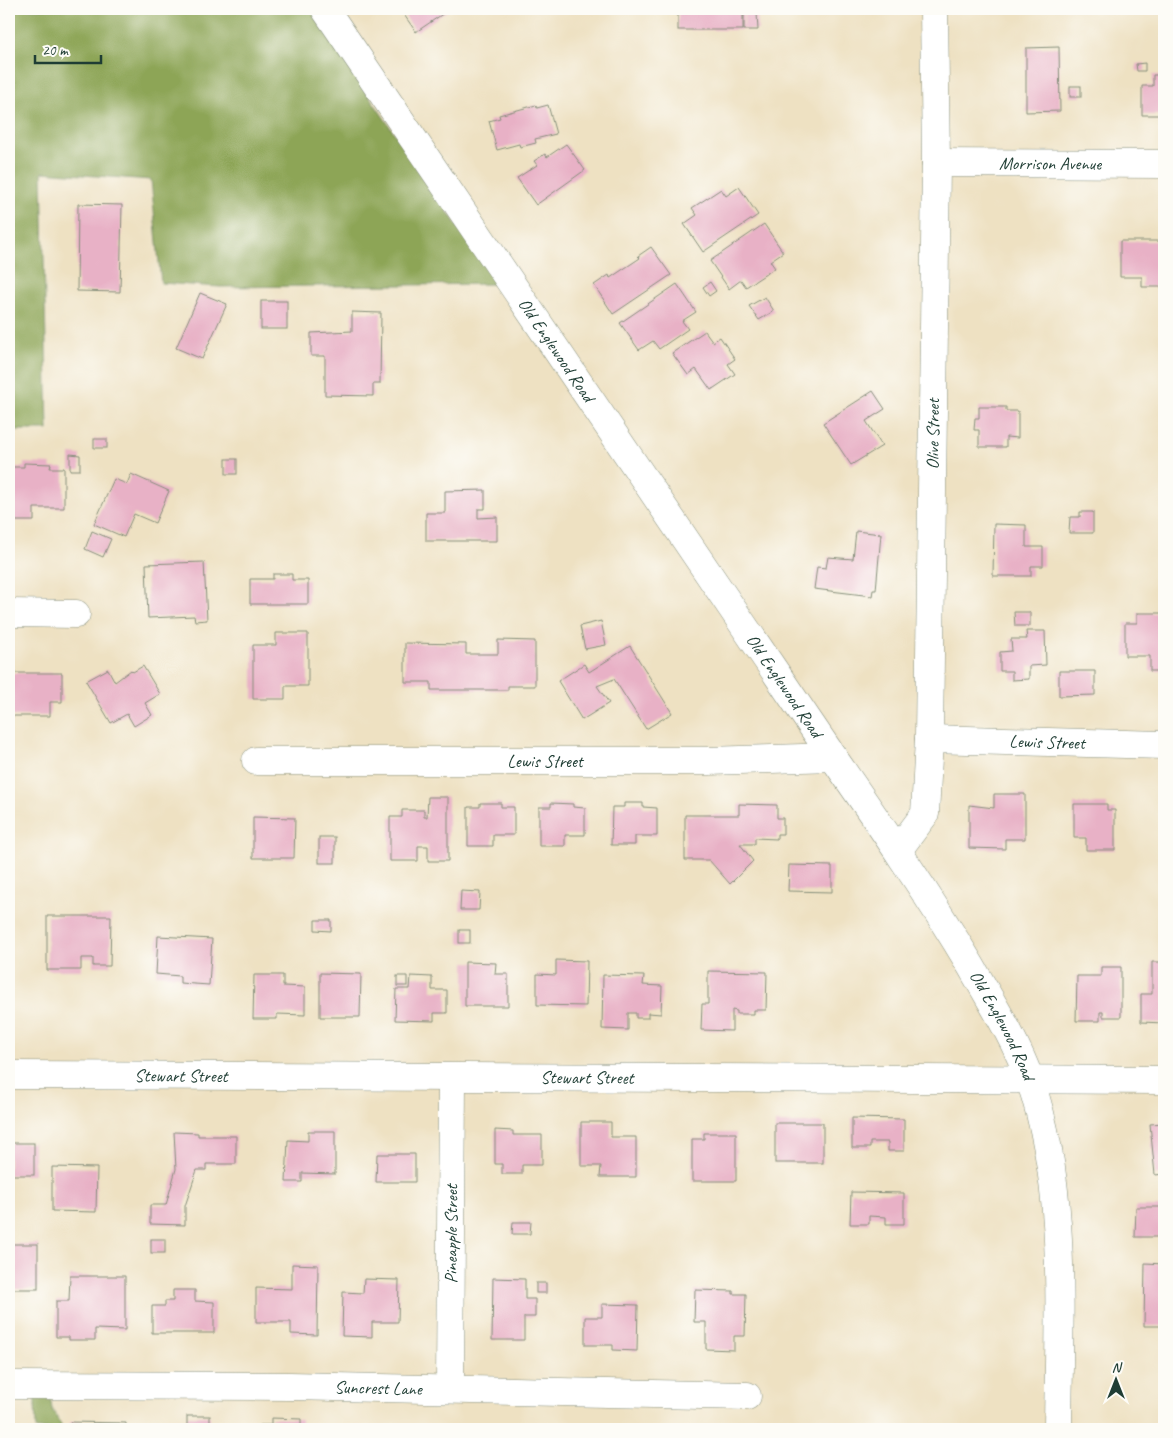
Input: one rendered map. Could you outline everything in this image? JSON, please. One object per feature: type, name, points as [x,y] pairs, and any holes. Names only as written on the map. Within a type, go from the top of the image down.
[{"type":"street","name":"Old Englewood Road","points":[[324,9],[898,850],[935,906],[1005,1025],[1030,1080],[1044,1131],[1054,1201],[1059,1256],[1058,1429]]},
{"type":"street","name":"Olive Street","points":[[898,850],[925,814],[929,739],[936,163],[934,9]]},
{"type":"street","name":"Morrison Avenue","points":[[936,163],[1164,164]]},
{"type":"street","points":[[9,613],[76,614]]},
{"type":"street","name":"Lewis Street","points":[[929,739],[1164,745]]},
{"type":"street","name":"Lewis Street","points":[[256,761],[709,761],[833,757]]},
{"type":"street","name":"Stewart Street","points":[[9,1075],[1164,1080]]},
{"type":"street","name":"Pineapple Street","points":[[450,1389],[452,1078]]},
{"type":"street","name":"Suncrest Lane","points":[[9,1384],[450,1389],[748,1396]]},
{"type":"green space","points":[[9,9],[310,9],[497,284],[220,287],[161,283],[151,180],[42,172],[48,430],[9,430]]},
{"type":"green space","points":[[34,1373],[48,1380],[52,1409],[63,1429],[36,1429]]},
{"type":"building","points":[[400,9],[450,9],[416,32]]},
{"type":"building","points":[[678,9],[743,9],[743,30],[678,30]]},
{"type":"building","points":[[744,13],[757,13],[758,30],[744,30]]},
{"type":"building","points":[[1059,47],[1060,111],[1026,112],[1026,48]]},
{"type":"building","points":[[1145,63],[1145,71],[1137,71],[1136,64]]},
{"type":"building","points":[[1153,75],[1164,75],[1164,115],[1142,115],[1142,86],[1153,86]]},
{"type":"building","points":[[1070,86],[1081,86],[1081,97],[1070,97]]},
{"type":"building","points":[[536,105],[537,108],[548,105],[556,134],[535,139],[536,143],[520,147],[519,144],[497,150],[489,121],[500,118],[499,115]]},
{"type":"building","points":[[566,144],[585,170],[536,205],[517,178],[537,165],[534,161],[545,154],[547,157]]},
{"type":"building","points":[[739,187],[758,215],[703,252],[684,224],[697,215],[692,208],[721,189],[726,196]]},
{"type":"building","points":[[78,204],[122,205],[120,292],[77,291]]},
{"type":"building","points":[[764,224],[783,252],[770,261],[775,268],[746,287],[741,280],[729,289],[710,261]]},
{"type":"building","points":[[1120,241],[1164,241],[1164,287],[1142,287],[1142,277],[1120,277]]},
{"type":"building","points":[[651,247],[671,275],[613,314],[594,285],[609,275],[610,278],[640,258],[638,256]]},
{"type":"building","points":[[710,282],[716,291],[709,296],[703,287]]},
{"type":"building","points":[[677,284],[696,312],[682,321],[688,329],[659,349],[653,341],[639,350],[620,323]]},
{"type":"building","points":[[200,293],[227,304],[202,359],[176,348]]},
{"type":"building","points":[[765,297],[774,311],[759,320],[749,306]]},
{"type":"building","points":[[261,301],[287,301],[287,329],[261,329]]},
{"type":"building","points":[[352,312],[381,313],[380,384],[373,384],[373,396],[325,395],[325,356],[311,356],[311,333],[352,331]]},
{"type":"building","points":[[705,331],[713,342],[720,337],[735,359],[728,364],[735,374],[711,390],[696,369],[688,375],[672,353]]},
{"type":"building","points":[[873,391],[885,409],[866,421],[882,446],[851,465],[823,423]]},
{"type":"building","points":[[979,407],[1006,407],[1006,411],[1018,411],[1018,438],[1006,437],[1006,447],[979,447],[979,430],[974,430],[975,418],[979,418]]},
{"type":"building","points":[[94,439],[107,439],[107,448],[94,448]]},
{"type":"building","points":[[70,454],[80,455],[80,470],[70,470]]},
{"type":"building","points":[[226,459],[237,459],[237,474],[226,474]]},
{"type":"building","points":[[24,463],[51,464],[50,468],[64,468],[64,508],[34,508],[34,521],[9,521],[9,467],[24,467]]},
{"type":"building","points":[[131,474],[169,491],[155,523],[134,514],[124,537],[94,524],[114,479],[127,484]]},
{"type":"building","points":[[485,490],[485,509],[478,509],[478,518],[497,517],[497,541],[426,541],[426,513],[445,513],[445,491]]},
{"type":"building","points":[[1080,512],[1093,512],[1093,533],[1069,533],[1070,517],[1080,517]]},
{"type":"building","points":[[994,524],[1026,525],[1026,547],[1043,547],[1043,566],[1031,566],[1031,576],[993,576]]},
{"type":"building","points":[[92,531],[111,539],[103,557],[85,549]]},
{"type":"building","points":[[856,531],[881,534],[876,590],[873,590],[872,596],[814,589],[817,567],[826,568],[828,557],[853,559]]},
{"type":"building","points":[[204,562],[207,620],[195,621],[194,616],[148,618],[146,564]]},
{"type":"building","points":[[273,574],[292,574],[292,580],[308,580],[308,604],[250,604],[250,579],[273,579]]},
{"type":"building","points":[[1014,612],[1030,612],[1030,626],[1015,626]]},
{"type":"building","points":[[1137,613],[1163,613],[1164,671],[1150,671],[1150,656],[1125,656],[1125,623],[1137,623]]},
{"type":"building","points":[[601,621],[606,645],[585,649],[580,626]]},
{"type":"building","points":[[1026,631],[1045,631],[1046,665],[1029,666],[1029,679],[1012,680],[1012,671],[1000,671],[1000,652],[1012,651],[1011,639],[1027,639]]},
{"type":"building","points":[[276,633],[308,633],[308,686],[285,686],[285,699],[253,699],[253,645],[276,645]]},
{"type":"building","points":[[498,640],[535,641],[535,686],[508,686],[508,690],[431,690],[431,682],[405,682],[405,643],[466,644],[466,654],[498,654]]},
{"type":"building","points":[[630,646],[672,713],[646,729],[614,679],[597,686],[609,703],[582,720],[558,681],[584,664],[589,672]]},
{"type":"building","points":[[143,666],[160,694],[145,703],[152,715],[134,726],[127,714],[111,723],[86,681],[108,669],[115,682],[131,670],[133,672]]},
{"type":"building","points":[[1059,671],[1095,671],[1095,695],[1059,696]]},
{"type":"building","points":[[9,673],[62,673],[62,702],[50,702],[50,716],[9,716]]},
{"type":"building","points":[[994,794],[1025,794],[1025,839],[1005,839],[1005,849],[969,848],[969,805],[994,808]]},
{"type":"building","points":[[428,797],[448,797],[448,861],[428,861],[428,846],[418,846],[418,861],[390,861],[390,817],[402,817],[402,810],[424,810],[424,817],[427,817]]},
{"type":"building","points":[[480,803],[501,803],[501,807],[514,807],[514,835],[493,835],[493,846],[468,846],[468,807],[480,807]]},
{"type":"building","points":[[551,803],[573,804],[573,807],[585,808],[585,835],[565,835],[565,846],[539,846],[539,807],[551,807]]},
{"type":"building","points":[[624,803],[643,803],[643,807],[657,808],[657,836],[635,836],[635,845],[611,845],[612,807],[624,807]]},
{"type":"building","points":[[739,804],[777,805],[777,818],[783,818],[783,834],[777,834],[777,839],[755,838],[755,844],[740,844],[753,861],[730,884],[709,860],[685,860],[685,815],[739,815]]},
{"type":"building","points":[[1074,804],[1107,804],[1107,810],[1115,810],[1115,850],[1086,850],[1086,838],[1074,838]]},
{"type":"building","points":[[253,817],[295,818],[294,858],[253,858]]},
{"type":"building","points":[[319,837],[335,837],[335,863],[319,863]]},
{"type":"building","points":[[789,865],[832,866],[832,892],[788,891]]},
{"type":"building","points":[[461,891],[480,892],[479,910],[460,910]]},
{"type":"building","points":[[47,916],[111,916],[110,966],[93,966],[93,958],[81,958],[81,970],[47,970]]},
{"type":"building","points":[[315,920],[331,920],[331,931],[315,930]]},
{"type":"building","points":[[459,930],[470,930],[470,943],[459,943]]},
{"type":"building","points":[[158,936],[212,939],[209,985],[180,983],[180,976],[156,974]]},
{"type":"building","points":[[556,960],[587,961],[586,1006],[537,1005],[537,974],[556,975]]},
{"type":"building","points":[[465,962],[496,963],[495,974],[508,974],[508,1006],[465,1006]]},
{"type":"building","points":[[1152,962],[1164,962],[1164,1023],[1141,1022],[1141,994],[1152,994]]},
{"type":"building","points":[[1101,967],[1121,967],[1121,1017],[1103,1017],[1103,1012],[1100,1012],[1100,1021],[1076,1021],[1077,976],[1101,976]]},
{"type":"building","points":[[708,971],[767,972],[766,1010],[754,1010],[754,1014],[737,1014],[737,1011],[732,1010],[732,1031],[701,1030],[702,1004],[708,1004]]},
{"type":"building","points":[[320,973],[361,974],[360,1017],[320,1017]]},
{"type":"building","points":[[254,975],[283,975],[283,986],[305,987],[305,1015],[277,1014],[277,1019],[253,1019]]},
{"type":"building","points":[[603,975],[644,976],[643,985],[662,986],[661,1014],[648,1013],[648,1018],[636,1018],[636,1013],[628,1013],[628,1030],[602,1029]]},
{"type":"building","points":[[397,976],[407,976],[407,986],[397,986]]},
{"type":"building","points":[[411,976],[432,977],[432,990],[447,990],[447,1013],[434,1013],[434,1021],[395,1020],[396,989],[410,989]]},
{"type":"building","points":[[852,1118],[904,1119],[904,1151],[888,1151],[888,1142],[870,1142],[870,1148],[852,1148]]},
{"type":"building","points":[[581,1122],[611,1122],[611,1137],[636,1137],[636,1177],[600,1177],[601,1166],[581,1166]]},
{"type":"building","points":[[775,1123],[823,1123],[823,1163],[775,1163]]},
{"type":"building","points":[[1164,1123],[1164,1174],[1155,1175],[1150,1124]]},
{"type":"building","points":[[495,1130],[513,1131],[513,1135],[542,1135],[542,1165],[522,1165],[522,1174],[502,1174],[502,1164],[495,1164]]},
{"type":"building","points":[[308,1131],[335,1131],[335,1174],[302,1173],[302,1182],[286,1182],[288,1140],[308,1141]]},
{"type":"building","points":[[174,1132],[198,1133],[198,1136],[236,1136],[236,1164],[206,1164],[206,1170],[197,1170],[185,1206],[185,1225],[150,1224],[150,1205],[166,1205],[176,1169]]},
{"type":"building","points":[[704,1133],[736,1133],[736,1181],[692,1181],[692,1139],[704,1139]]},
{"type":"building","points":[[9,1143],[34,1143],[34,1175],[9,1175]]},
{"type":"building","points":[[377,1154],[415,1154],[415,1182],[376,1182]]},
{"type":"building","points":[[52,1167],[97,1168],[96,1212],[52,1211]]},
{"type":"building","points":[[851,1192],[904,1193],[904,1224],[886,1224],[886,1217],[869,1216],[869,1224],[850,1224]]},
{"type":"building","points":[[1136,1207],[1164,1207],[1164,1237],[1135,1237]]},
{"type":"building","points":[[513,1222],[531,1222],[530,1234],[512,1234]]},
{"type":"building","points":[[151,1239],[165,1239],[165,1253],[151,1253]]},
{"type":"building","points":[[9,1244],[38,1244],[38,1289],[9,1289]]},
{"type":"building","points":[[1145,1263],[1164,1264],[1164,1326],[1144,1326]]},
{"type":"building","points":[[292,1264],[318,1265],[317,1335],[291,1334],[291,1322],[256,1322],[256,1288],[292,1289]]},
{"type":"building","points":[[70,1276],[125,1276],[125,1330],[95,1329],[95,1340],[69,1340],[69,1337],[56,1337],[56,1301],[69,1301]]},
{"type":"building","points":[[493,1278],[525,1279],[525,1299],[535,1299],[535,1317],[524,1317],[524,1340],[492,1340]]},
{"type":"building","points":[[364,1279],[399,1280],[398,1322],[372,1322],[372,1337],[342,1336],[343,1292],[363,1293]]},
{"type":"building","points":[[536,1283],[546,1283],[546,1293],[536,1293]]},
{"type":"building","points":[[173,1290],[195,1290],[195,1301],[214,1302],[214,1333],[152,1333],[152,1306],[165,1306],[165,1301],[173,1301]]},
{"type":"building","points":[[695,1290],[733,1291],[733,1294],[746,1294],[745,1336],[734,1336],[734,1350],[706,1349],[706,1322],[694,1322]]},
{"type":"building","points":[[602,1304],[638,1305],[637,1351],[613,1350],[613,1345],[585,1345],[585,1317],[602,1317]]},
{"type":"building","points":[[187,1416],[210,1416],[210,1429],[187,1429]]},
{"type":"building","points":[[271,1418],[301,1419],[301,1429],[260,1429],[260,1425],[271,1425]]},
{"type":"building","points":[[70,1422],[126,1423],[126,1429],[70,1429]]}]
